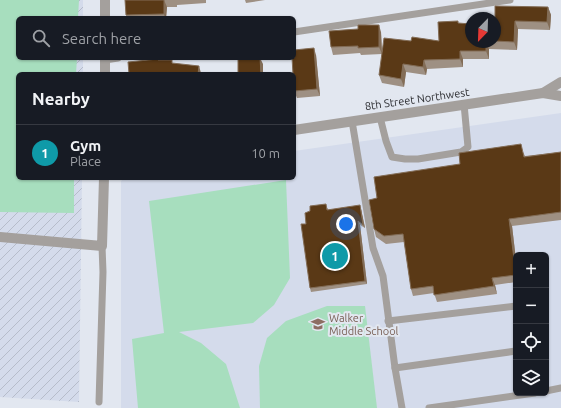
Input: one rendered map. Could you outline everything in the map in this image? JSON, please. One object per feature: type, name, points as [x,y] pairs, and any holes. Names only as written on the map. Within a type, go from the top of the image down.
[{"type":"street","points":[[105,0],[105,16]]},
{"type":"street","points":[[105,60],[105,72]]},
{"type":"street","name":"8th Street Northwest","points":[[544,93],[561,82]]},
{"type":"street","name":"8th Street Northwest","points":[[296,130],[544,93],[561,96]]},
{"type":"street","points":[[0,236],[102,246],[104,180]]},
{"type":"lane","points":[[296,32],[510,0]]},
{"type":"lane","points":[[380,117],[392,157],[418,159],[461,152],[468,147],[464,104]]},
{"type":"lane","points":[[352,121],[373,248],[383,276],[388,321],[402,408]]},
{"type":"lane","points":[[99,402],[103,272],[102,246]]},
{"type":"lane","points":[[388,321],[513,306]]},
{"type":"lane","points":[[395,368],[513,352]]},
{"type":"lane","points":[[549,390],[561,388]]},
{"type":"lane","points":[[429,408],[514,396]]},
{"type":"shaded area","points":[[0,0],[83,0],[83,16],[16,16],[16,60],[83,60],[83,72],[16,72],[16,180],[82,180],[79,402],[0,397]]},
{"type":"shaded area","name":"Walker Middle School","points":[[561,113],[561,408],[121,408],[122,180],[296,180],[296,151]]},
{"type":"green space","points":[[0,0],[79,0],[78,16],[16,16],[16,60],[77,60],[76,72],[16,72],[16,180],[74,180],[74,213],[0,212]]},
{"type":"green space","points":[[286,180],[290,278],[274,305],[253,323],[179,332],[201,343],[226,364],[240,408],[138,408],[132,339],[164,333],[149,201]]},
{"type":"green space","points":[[327,306],[365,306],[377,408],[260,408],[259,366],[267,338],[286,321]]},
{"type":"building","points":[[125,0],[164,0],[164,14],[126,15]]},
{"type":"building","points":[[495,6],[548,7],[547,22],[515,21],[514,42],[501,41],[501,12],[495,12]]},
{"type":"building","points":[[458,21],[458,23],[465,24],[465,48],[486,48],[486,51],[460,51],[460,59],[424,60],[423,67],[403,64],[401,79],[379,75],[384,38],[411,41],[412,37],[439,41],[438,22]]},
{"type":"building","points":[[358,25],[379,25],[379,47],[331,47],[329,31],[358,29]]},
{"type":"building","points":[[314,48],[317,89],[296,91],[296,72],[293,72],[292,60],[296,60],[296,50]]},
{"type":"building","points":[[172,60],[172,63],[199,66],[198,72],[129,72],[128,62]]},
{"type":"building","points":[[238,60],[260,60],[261,72],[238,72]]},
{"type":"building","name":"Walker Middle School","points":[[521,144],[524,157],[561,152],[561,212],[509,219],[513,252],[513,275],[492,278],[494,286],[434,295],[433,286],[411,289],[403,234],[384,236],[374,229],[369,200],[377,198],[374,177],[460,164],[459,153]]},
{"type":"building","points":[[326,204],[327,210],[360,205],[363,225],[358,221],[365,281],[310,288],[301,224],[306,224],[305,213],[310,211],[310,206]]},
{"type":"place","name":"Gym","points":[[335,256]]},
{"type":"place","name":"Walker Middle School","points":[[318,324]]}]
